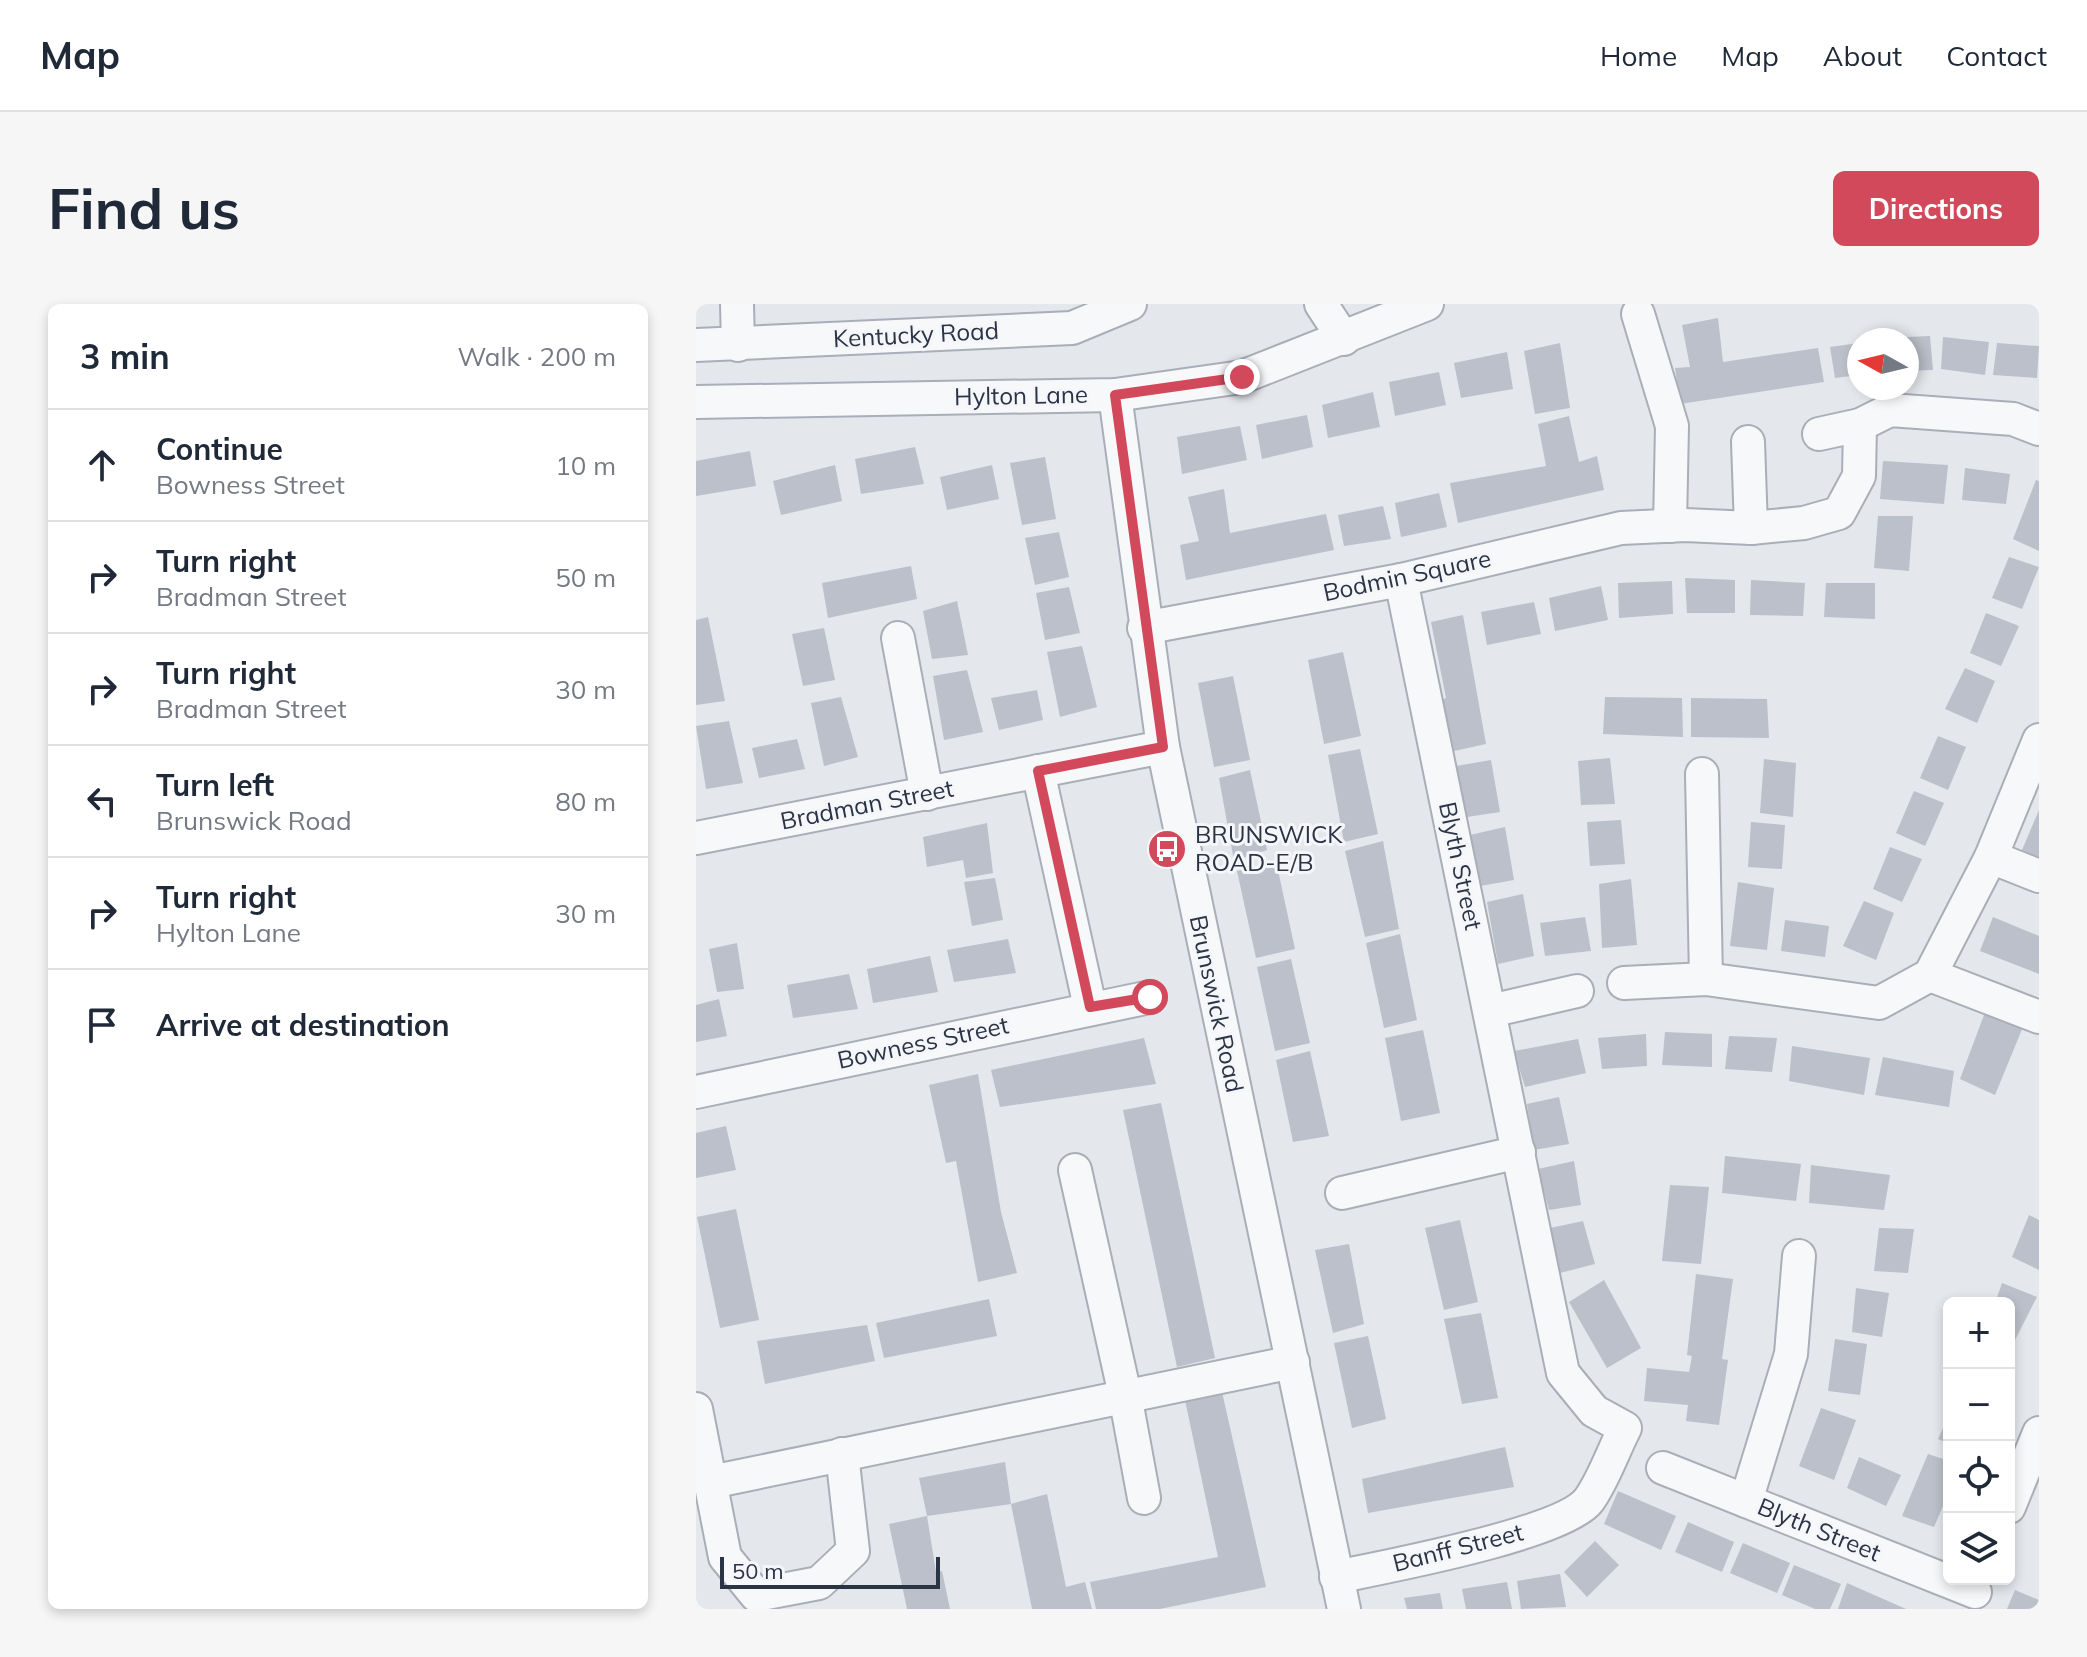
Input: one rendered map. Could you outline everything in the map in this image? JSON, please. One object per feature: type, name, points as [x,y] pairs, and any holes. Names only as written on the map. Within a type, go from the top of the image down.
[{"type":"street","points":[[737,304],[738,345]]},
{"type":"street","name":"Kentucky Road","points":[[696,345],[738,345],[1001,317],[1072,328],[1130,304]]},
{"type":"street","points":[[1321,304],[1344,339]]},
{"type":"street","name":"Hylton Lane","points":[[696,402],[1115,395],[1242,377],[1427,304]]},
{"type":"street","points":[[1638,314],[1672,426],[1670,526]]},
{"type":"street","name":"Brunswick Road","points":[[1115,395],[1144,628],[1163,747],[1344,1609]]},
{"type":"street","points":[[1819,434],[1860,425],[1890,410],[2013,419],[2039,429]]},
{"type":"street","name":"Bodmin Square","points":[[1144,628],[1401,580],[1621,528],[1751,528],[1804,523],[1839,513],[1859,476],[1860,425]]},
{"type":"street","points":[[1748,442],[1751,528]]},
{"type":"street","name":"Blyth Street","points":[[1401,580],[1563,1373],[1594,1411],[1625,1428]]},
{"type":"street","points":[[898,638],[927,794]]},
{"type":"street","points":[[1624,983],[1706,979],[1879,1003],[1930,975],[1991,857],[2039,740]]},
{"type":"street","name":"Bradman Street","points":[[696,838],[1163,747]]},
{"type":"street","points":[[1038,771],[1090,1007]]},
{"type":"street","points":[[1702,774],[1706,979]]},
{"type":"street","points":[[1991,857],[2039,876]]},
{"type":"street","points":[[1930,975],[2039,1017]]},
{"type":"street","points":[[1490,1011],[1577,991]]},
{"type":"street","name":"Bowness Street","points":[[696,1092],[1090,1007],[1150,997]]},
{"type":"street","points":[[1342,1193],[1519,1152]]},
{"type":"street","points":[[1075,1170],[1125,1395],[1144,1498]]},
{"type":"street","points":[[1746,1501],[1791,1354],[1799,1256]]},
{"type":"street","points":[[711,1482],[1293,1362]]},
{"type":"street","points":[[696,1409],[725,1557],[756,1595],[819,1583],[853,1551],[842,1454]]},
{"type":"street","name":"Banff Street","points":[[1336,1577],[1497,1541],[1541,1526],[1587,1502],[1625,1428]]},
{"type":"street","points":[[2021,1502],[2039,1433]]},
{"type":"street","name":"Blyth Street","points":[[1663,1468],[1974,1593]]},
{"type":"building","points":[[1718,318],[1723,362],[1818,348],[1824,382],[1680,404],[1675,368],[1690,367],[1682,325]]},
{"type":"building","points":[[1919,336],[1930,336],[1933,370],[1919,371]]},
{"type":"building","points":[[1943,337],[1989,342],[1985,375],[1941,369]]},
{"type":"building","points":[[1560,343],[1570,408],[1535,414],[1524,351]]},
{"type":"building","points":[[1997,343],[2039,346],[2037,378],[1993,375]]},
{"type":"building","points":[[1847,345],[1847,376],[1835,378],[1830,347]]},
{"type":"building","points":[[1507,352],[1513,389],[1461,398],[1454,363]]},
{"type":"building","points":[[1439,372],[1446,405],[1395,416],[1389,382]]},
{"type":"building","points":[[1373,392],[1380,427],[1328,438],[1322,405]]},
{"type":"building","points":[[1307,415],[1313,447],[1262,459],[1256,425]]},
{"type":"building","points":[[1569,416],[1579,462],[1597,456],[1604,490],[1458,523],[1450,483],[1546,466],[1538,424]]},
{"type":"building","points":[[1240,426],[1247,460],[1182,474],[1177,437]]},
{"type":"building","points":[[915,447],[924,484],[861,494],[855,459]]},
{"type":"building","points":[[750,451],[756,486],[696,496],[696,461]]},
{"type":"building","points":[[1045,457],[1056,519],[1022,525],[1010,463]]},
{"type":"building","points":[[1883,461],[1948,465],[1944,504],[1880,499]]},
{"type":"building","points":[[835,465],[842,501],[781,515],[773,481]]},
{"type":"building","points":[[992,465],[999,499],[947,510],[940,477]]},
{"type":"building","points":[[1965,468],[2010,474],[2006,504],[1962,500]]},
{"type":"building","points":[[2036,480],[2039,481],[2039,551],[2013,539]]},
{"type":"building","points":[[1224,489],[1230,533],[1326,514],[1334,550],[1186,580],[1180,545],[1199,541],[1188,497]]},
{"type":"building","points":[[1439,493],[1447,527],[1401,537],[1395,503]]},
{"type":"building","points":[[1383,506],[1391,539],[1344,546],[1338,515]]},
{"type":"building","points":[[1878,516],[1913,516],[1909,571],[1874,568]]},
{"type":"building","points":[[1059,532],[1069,577],[1035,585],[1025,538]]},
{"type":"building","points":[[2009,557],[2039,567],[2022,609],[1992,598]]},
{"type":"building","points":[[911,566],[917,599],[828,618],[822,583]]},
{"type":"building","points":[[1685,578],[1735,580],[1735,613],[1687,613]]},
{"type":"building","points":[[1751,580],[1805,583],[1803,616],[1750,615]]},
{"type":"building","points":[[1672,581],[1673,614],[1619,618],[1618,583]]},
{"type":"building","points":[[1826,583],[1875,583],[1875,619],[1824,617]]},
{"type":"building","points":[[1601,586],[1608,620],[1555,631],[1549,598]]},
{"type":"building","points":[[1069,587],[1080,633],[1045,640],[1036,593]]},
{"type":"building","points":[[957,601],[968,655],[932,659],[923,611]]},
{"type":"building","points":[[1534,602],[1541,634],[1487,645],[1481,612]]},
{"type":"building","points":[[1986,613],[2019,626],[2001,666],[1970,653]]},
{"type":"building","points":[[1463,615],[1486,744],[1454,751],[1442,700],[1446,698],[1431,622]]},
{"type":"building","points":[[708,617],[725,701],[696,705],[696,620]]},
{"type":"building","points":[[824,628],[835,680],[803,686],[792,634]]},
{"type":"building","points":[[1082,646],[1097,707],[1060,717],[1047,652]]},
{"type":"building","points":[[1343,652],[1361,736],[1324,744],[1308,660]]},
{"type":"building","points":[[1965,668],[1995,681],[1977,723],[1945,709]]},
{"type":"building","points":[[967,670],[983,732],[944,740],[933,676]]},
{"type":"building","points":[[1233,676],[1250,760],[1214,767],[1198,683]]},
{"type":"building","points":[[1037,690],[1043,720],[999,730],[991,698]]},
{"type":"building","points":[[841,697],[858,757],[824,766],[811,703]]},
{"type":"building","points":[[1605,697],[1682,698],[1683,737],[1603,734]]},
{"type":"building","points":[[1691,698],[1767,699],[1769,738],[1691,737]]},
{"type":"building","points":[[729,721],[743,783],[706,789],[696,726]]},
{"type":"building","points":[[1938,736],[1966,747],[1948,790],[1920,778]]},
{"type":"building","points":[[797,739],[805,769],[759,778],[752,748]]},
{"type":"building","points":[[1360,749],[1378,834],[1344,842],[1328,755]]},
{"type":"building","points":[[1610,758],[1615,804],[1581,805],[1578,761]]},
{"type":"building","points":[[1764,759],[1796,763],[1793,817],[1760,813]]},
{"type":"building","points":[[1491,760],[1500,812],[1467,817],[1456,766]]},
{"type":"building","points":[[1250,770],[1267,850],[1234,861],[1219,778]]},
{"type":"building","points":[[1914,791],[1944,803],[1925,846],[1896,833]]},
{"type":"building","points":[[2039,810],[2039,858],[2022,850]]},
{"type":"building","points":[[1621,820],[1625,864],[1590,866],[1587,822]]},
{"type":"building","points":[[1751,822],[1785,825],[1782,869],[1748,867]]},
{"type":"building","points":[[987,823],[993,873],[966,878],[963,860],[927,867],[923,837]]},
{"type":"building","points":[[1505,827],[1514,880],[1480,886],[1470,835]]},
{"type":"building","points":[[1383,841],[1399,929],[1365,937],[1345,851]]},
{"type":"building","points":[[1890,847],[1922,859],[1902,902],[1873,889]]},
{"type":"building","points":[[1276,861],[1295,949],[1256,958],[1237,871]]},
{"type":"building","points":[[995,878],[1003,920],[972,926],[964,882]]},
{"type":"building","points":[[1631,879],[1637,945],[1602,948],[1599,884]]},
{"type":"building","points":[[1738,882],[1774,888],[1767,950],[1730,946]]},
{"type":"building","points":[[1523,894],[1534,956],[1498,964],[1487,902]]},
{"type":"building","points":[[1864,901],[1894,913],[1876,960],[1843,946]]},
{"type":"building","points":[[1585,917],[1591,951],[1545,956],[1540,923]]},
{"type":"building","points":[[1993,917],[2039,936],[2039,974],[1980,951]]},
{"type":"building","points":[[1785,920],[1829,926],[1825,957],[1781,951]]},
{"type":"building","points":[[1400,934],[1417,1020],[1384,1028],[1366,943]]},
{"type":"building","points":[[1008,939],[1016,973],[954,982],[947,950]]},
{"type":"building","points":[[737,943],[744,989],[717,992],[709,949]]},
{"type":"building","points":[[930,956],[938,992],[873,1003],[867,969]]},
{"type":"building","points":[[1291,959],[1310,1043],[1275,1051],[1257,967]]},
{"type":"building","points":[[849,974],[858,1009],[793,1018],[787,985]]},
{"type":"building","points":[[719,999],[727,1036],[696,1042],[696,1005]]},
{"type":"building","points":[[1987,1007],[2025,1022],[1995,1095],[1960,1079]]},
{"type":"building","points":[[1423,1030],[1440,1113],[1401,1121],[1385,1038]]},
{"type":"building","points":[[1665,1032],[1712,1034],[1712,1067],[1662,1065]]},
{"type":"building","points":[[1646,1034],[1647,1066],[1602,1069],[1598,1038]]},
{"type":"building","points":[[1729,1036],[1777,1038],[1772,1072],[1725,1069]]},
{"type":"building","points":[[1144,1038],[1156,1084],[1000,1107],[991,1070]]},
{"type":"building","points":[[1578,1039],[1586,1073],[1525,1087],[1514,1051]]},
{"type":"building","points":[[1792,1046],[1870,1058],[1864,1095],[1789,1081]]},
{"type":"building","points":[[1310,1051],[1329,1136],[1293,1142],[1276,1060]]},
{"type":"building","points":[[1883,1057],[1954,1071],[1949,1107],[1875,1095]]},
{"type":"building","points":[[978,1074],[1001,1212],[1017,1273],[978,1282],[956,1161],[946,1163],[929,1085]]},
{"type":"building","points":[[1559,1097],[1569,1144],[1534,1150],[1527,1104]]},
{"type":"building","points":[[1161,1103],[1215,1358],[1177,1367],[1123,1110]]},
{"type":"building","points":[[726,1126],[736,1170],[696,1178],[696,1133]]},
{"type":"building","points":[[1725,1156],[1801,1164],[1796,1201],[1722,1193]]},
{"type":"building","points":[[1574,1161],[1581,1205],[1549,1210],[1538,1169]]},
{"type":"building","points":[[1811,1165],[1890,1175],[1884,1210],[1809,1203]]},
{"type":"building","points":[[1670,1185],[1709,1187],[1701,1264],[1662,1261]]},
{"type":"building","points":[[736,1209],[759,1320],[720,1328],[697,1217]]},
{"type":"building","points":[[2029,1215],[2039,1220],[2039,1270],[2012,1257]]},
{"type":"building","points":[[1460,1220],[1478,1302],[1444,1310],[1425,1228]]},
{"type":"building","points":[[1583,1221],[1595,1264],[1560,1273],[1550,1228]]},
{"type":"building","points":[[1879,1228],[1914,1229],[1908,1273],[1874,1271]]},
{"type":"building","points":[[1349,1244],[1364,1324],[1333,1333],[1315,1250]]},
{"type":"building","points":[[1696,1274],[1733,1279],[1722,1359],[1728,1360],[1719,1425],[1686,1421],[1688,1405],[1644,1401],[1647,1368],[1689,1372],[1692,1356],[1687,1355]]},
{"type":"building","points":[[1604,1280],[1641,1348],[1607,1368],[1569,1302]]},
{"type":"building","points":[[2002,1283],[2037,1297],[2015,1340],[2015,1297],[1997,1297]]},
{"type":"building","points":[[1856,1288],[1889,1293],[1882,1337],[1852,1332]]},
{"type":"building","points":[[989,1299],[997,1336],[884,1358],[876,1323]]},
{"type":"building","points":[[1481,1313],[1498,1398],[1462,1404],[1444,1319]]},
{"type":"building","points":[[867,1325],[875,1361],[765,1384],[757,1341]]},
{"type":"building","points":[[1368,1336],[1386,1419],[1352,1428],[1334,1343]]},
{"type":"building","points":[[1835,1339],[1867,1344],[1860,1395],[1828,1391]]},
{"type":"building","points":[[1222,1392],[1266,1587],[1160,1609],[1096,1609],[1090,1582],[1218,1557],[1185,1400]]},
{"type":"building","points":[[1821,1408],[1856,1420],[1834,1480],[1799,1466]]},
{"type":"building","points":[[1505,1447],[1514,1487],[1368,1513],[1362,1479]]},
{"type":"building","points":[[1928,1454],[1943,1459],[1943,1506],[1934,1527],[1902,1516]]},
{"type":"building","points":[[1859,1457],[1901,1475],[1886,1506],[1847,1488]]},
{"type":"building","points":[[1005,1462],[1011,1504],[927,1516],[919,1478]]},
{"type":"building","points":[[1618,1491],[1676,1516],[1661,1550],[1604,1524]]},
{"type":"building","points":[[1047,1494],[1066,1587],[1085,1582],[1092,1609],[1032,1609],[1011,1504]]},
{"type":"building","points":[[927,1516],[936,1572],[942,1571],[950,1609],[907,1609],[889,1524]]},
{"type":"building","points":[[1688,1522],[1734,1542],[1722,1572],[1675,1552]]},
{"type":"building","points":[[1595,1541],[1619,1565],[1587,1597],[1564,1572]]},
{"type":"building","points":[[1743,1543],[1790,1563],[1777,1593],[1730,1573]]},
{"type":"building","points":[[1794,1565],[1841,1584],[1830,1609],[1815,1609],[1782,1595]]},
{"type":"building","points":[[1560,1574],[1566,1607],[1521,1609],[1517,1581]]},
{"type":"building","points":[[1507,1582],[1512,1609],[1466,1609],[1462,1589]]},
{"type":"building","points":[[1847,1583],[1906,1609],[1838,1609]]},
{"type":"building","points":[[2015,1590],[2039,1600],[2039,1609],[2007,1609]]},
{"type":"building","points":[[1440,1593],[1443,1609],[1407,1609],[1404,1598]]},
{"type":"place","name":"BRUNSWICK ROAD-E/B","points":[[1167,849]]},
{"type":"route","points":[[1150,997],[1090,1007],[1038,771],[1163,747],[1144,628],[1115,395],[1242,377]]}]
